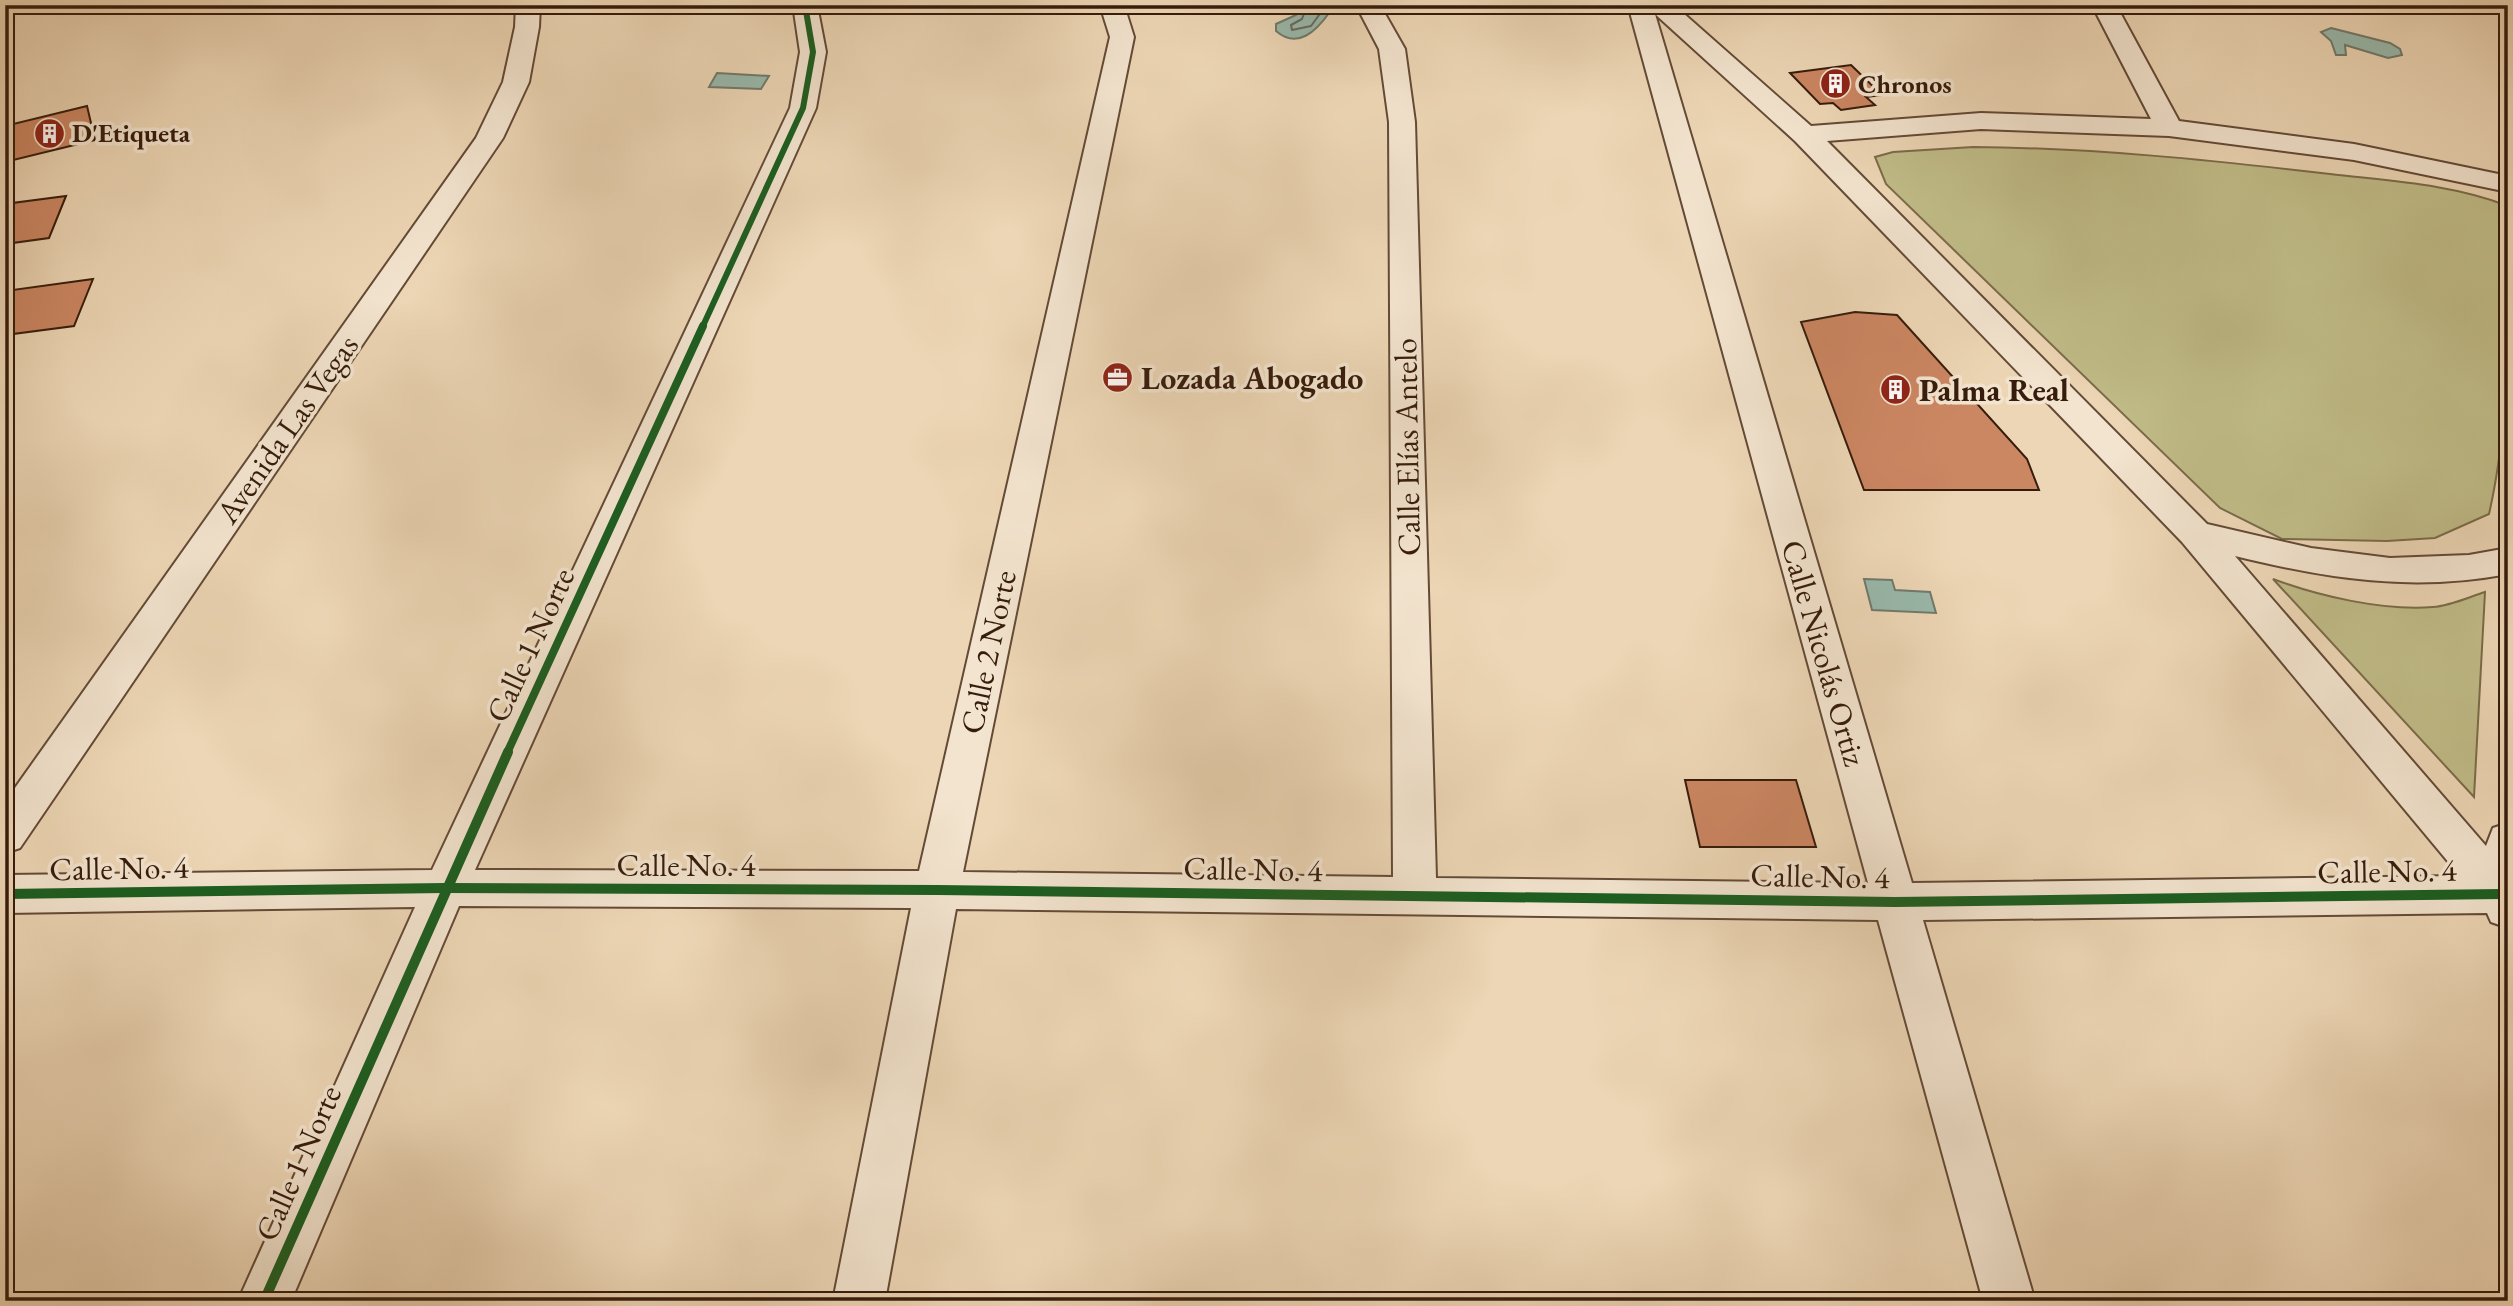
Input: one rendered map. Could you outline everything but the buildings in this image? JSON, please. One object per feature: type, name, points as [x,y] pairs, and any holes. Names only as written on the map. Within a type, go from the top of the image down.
[{"type":"street","name":"Avenida Las Vegas","points":[[5,835],[489,138],[516,82],[527,27],[528,5]]},
{"type":"street","name":"Calle 1 Norte","points":[[264,1301],[446,888],[803,108],[813,52],[805,5]]},
{"type":"street","name":"Calle 2 Norte","points":[[859,1301],[937,890],[1122,37],[1112,5]]},
{"type":"street","name":"Calle Elías Antelo","points":[[1368,5],[1392,49],[1402,122],[1415,895]]},
{"type":"street","name":"Calle Nicolás Ortiz","points":[[1640,5],[2009,1301]]},
{"type":"street","points":[[1659,5],[1805,135],[2195,533],[2504,902]]},
{"type":"street","points":[[2104,5],[2169,128]]},
{"type":"street","points":[[1805,135],[1981,121],[2169,128],[2354,152],[2508,184]]},
{"type":"street","points":[[2195,533],[2272,554],[2348,567],[2422,570],[2489,566],[2508,561]]},
{"type":"street","points":[[2504,902],[2508,840]]},
{"type":"street","name":"Calle No. 4","points":[[5,894],[446,888],[937,890],[1895,902],[2504,902]]},
{"type":"shaded area","points":[[1973,147],[2107,152],[2397,181],[2443,188],[2508,206],[2505,399],[2502,438],[2489,514],[2435,538],[2387,541],[2282,539],[2220,508],[1886,184],[1875,157],[1893,152]]},
{"type":"shaded area","points":[[2273,579],[2330,596],[2393,607],[2439,606],[2485,592],[2474,797]]},
{"type":"water","points":[[1301,5],[1327,5],[1329,13],[1319,26],[1306,36],[1292,39],[1276,31],[1276,24],[1296,15]]},
{"type":"water","points":[[2331,28],[2390,43],[2400,49],[2402,55],[2388,58],[2345,45],[2346,55],[2336,55],[2331,41],[2321,32]]},
{"type":"water","points":[[717,73],[769,76],[761,89],[709,87]]},
{"type":"water","points":[[1864,579],[1892,580],[1895,590],[1930,592],[1936,613],[1872,610]]},
{"type":"cycle path","points":[[264,1301],[445,888],[803,108],[813,52],[805,5]]},
{"type":"cycle path","points":[[5,894],[445,888],[937,890],[1895,902],[2501,894]]},
{"type":"place","name":"Chronos","points":[[1835,84]]},
{"type":"place","name":"D'Etiqueta","points":[[49,133]]},
{"type":"place","name":"Lozada Abogado","points":[[1118,378]]},
{"type":"place","name":"Palma Real","points":[[1896,390]]}]
